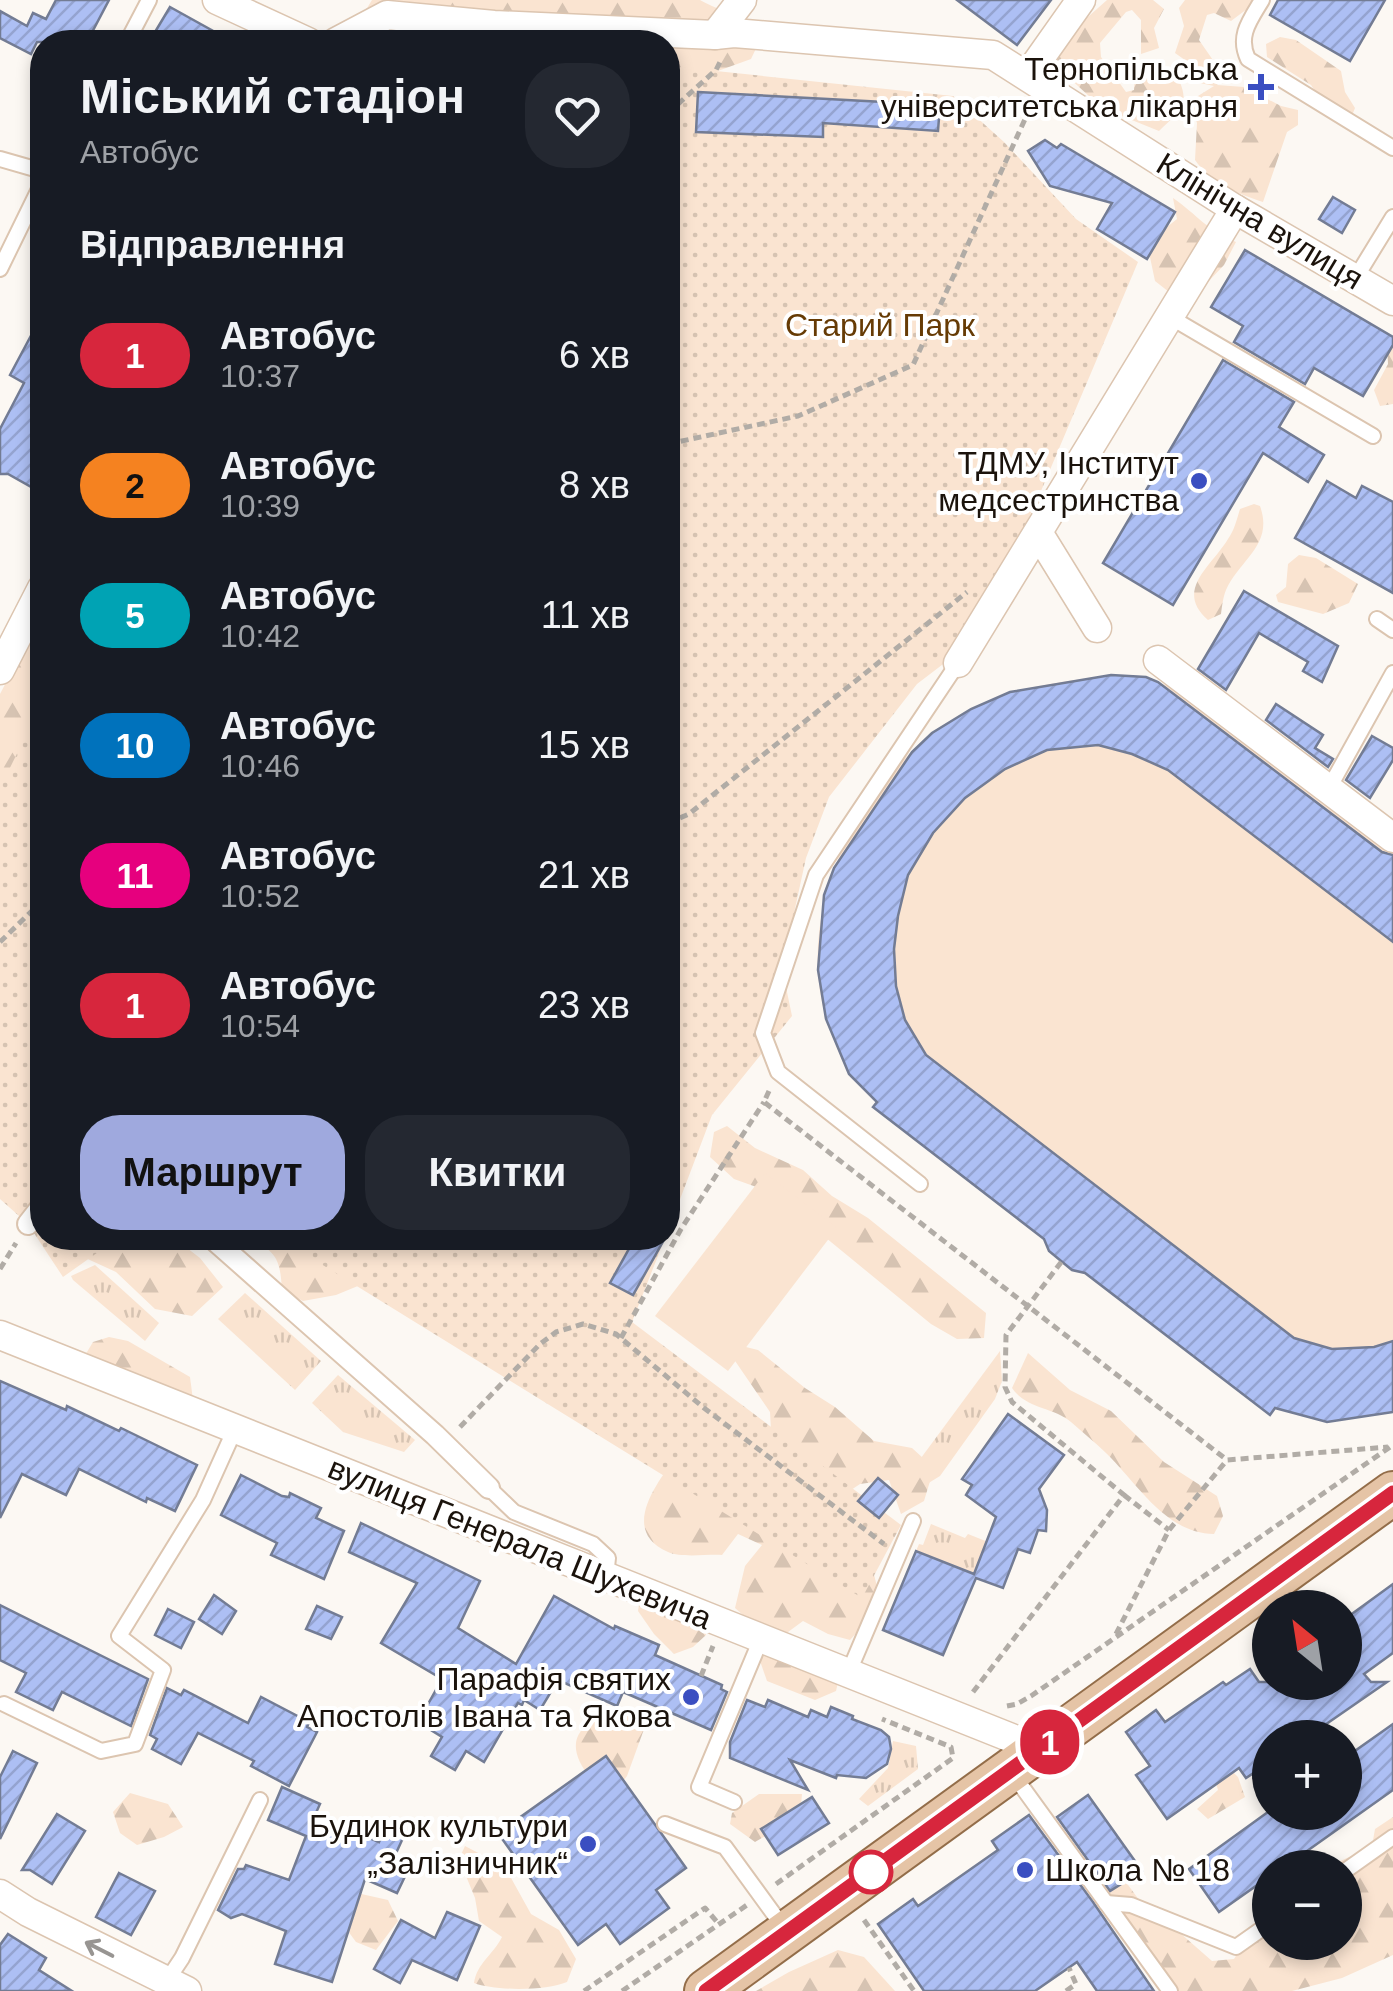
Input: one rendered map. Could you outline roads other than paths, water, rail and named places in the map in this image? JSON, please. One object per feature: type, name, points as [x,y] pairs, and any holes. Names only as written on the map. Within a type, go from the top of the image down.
[{"type":"main road","points":[[706,1991],[1030,1742],[1393,1493]]},
{"type":"street","points":[[217,0],[282,30]]},
{"type":"street","points":[[725,34],[742,0]]},
{"type":"street","points":[[1034,80],[1081,0]]},
{"type":"street","points":[[356,30],[392,8]]},
{"type":"street","name":"Клінічна вулиця","points":[[392,8],[494,25],[622,30]]},
{"type":"street","name":"Клінічна вулиця","points":[[680,32],[993,54],[1235,209],[1393,301]]},
{"type":"street","points":[[958,663],[1235,209]]},
{"type":"street","points":[[1039,534],[1096,628]]},
{"type":"street","points":[[0,670],[30,611]]},
{"type":"street","points":[[1158,660],[1393,838]]},
{"type":"street","points":[[226,1250],[489,1488]]},
{"type":"street","name":"вулиця Генерала Шухевича","points":[[0,1335],[848,1674],[1030,1742]]},
{"type":"street","points":[[0,1894],[176,1987]]},
{"type":"lane","points":[[133,30],[148,0]]},
{"type":"lane","points":[[1262,0],[1242,35],[1242,48],[1248,59],[1393,148]]},
{"type":"lane","points":[[0,159],[30,168]]},
{"type":"lane","points":[[0,270],[30,207]]},
{"type":"lane","points":[[1355,279],[1393,217]]},
{"type":"lane","points":[[1170,316],[1372,436]]},
{"type":"lane","points":[[1378,619],[1393,630]]},
{"type":"lane","points":[[920,1184],[778,1072],[763,1033],[816,874],[958,663]]},
{"type":"lane","points":[[1328,790],[1393,673]]},
{"type":"lane","points":[[4,1704],[100,1752],[134,1744],[163,1670],[119,1636],[203,1500],[235,1429]]},
{"type":"lane","points":[[489,1488],[514,1512],[593,1544],[608,1558],[606,1577]]},
{"type":"lane","points":[[848,1674],[913,1521]]},
{"type":"lane","points":[[734,1802],[698,1787],[761,1639]]},
{"type":"lane","points":[[1030,1742],[1106,1903],[1170,1991]]},
{"type":"lane","points":[[176,1987],[182,1958],[260,1800]]},
{"type":"lane","points":[[665,1824],[725,1848],[787,1932]]},
{"type":"lane","points":[[1362,1859],[1393,1837]]},
{"type":"lane","points":[[1106,1903],[1131,1905],[1236,1947],[1252,1936]]},
{"type":"place","name":"Тернопільська університетська лікарня","points":[[1261,87]]},
{"type":"place","name":"ТДМУ, Iнститут медсестринства","points":[[1199,481]]},
{"type":"place","name":"Парафія святих Апостолів Івана та Якова","points":[[691,1697]]},
{"type":"place","name":"Будинок культури „Залізничник“","points":[[588,1844]]},
{"type":"place","name":"Школа № 18","points":[[1025,1870]]},
{"type":"park label","name":"Старий Парк","points":[[880,325]]}]
